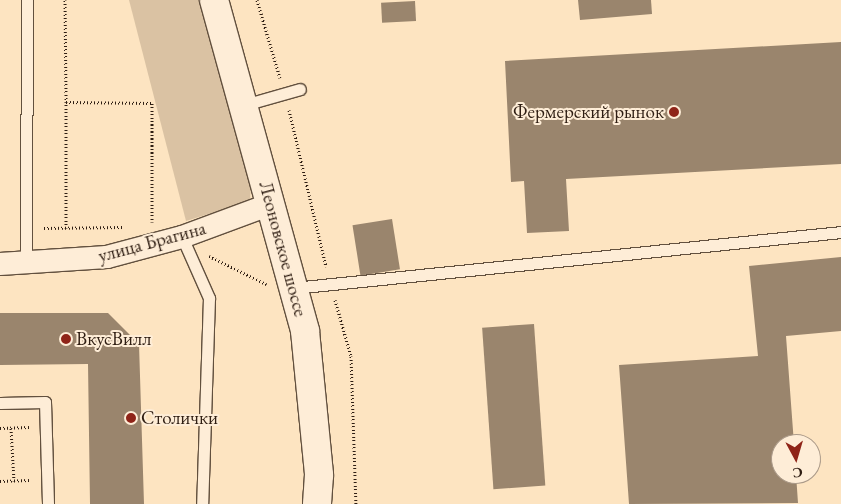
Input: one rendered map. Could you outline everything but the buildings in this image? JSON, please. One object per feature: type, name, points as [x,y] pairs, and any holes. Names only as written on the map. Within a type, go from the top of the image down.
[{"type":"main road","name":"Леоновское шоссе","points":[[214,0],[272,204],[285,288],[304,331],[319,475],[317,504]]},
{"type":"street","name":"улица Брагина","points":[[0,264],[26,264],[107,257],[183,240],[272,204]]},
{"type":"lane","points":[[26,264],[27,0]]},
{"type":"lane","points":[[244,105],[300,89]]},
{"type":"lane","points":[[285,288],[841,232]]},
{"type":"lane","points":[[183,240],[209,298],[202,504]]},
{"type":"lane","points":[[0,403],[45,402],[48,504]]},
{"type":"path","points":[[65,0],[66,228]]},
{"type":"path","points":[[257,0],[284,94],[330,284],[351,356],[356,504]]},
{"type":"path","points":[[66,102],[152,103],[152,227]]},
{"type":"path","points":[[26,228],[133,227]]},
{"type":"path","points":[[183,240],[285,288]]},
{"type":"path","points":[[0,428],[46,427]]},
{"type":"path","points":[[11,428],[14,481]]},
{"type":"path","points":[[0,481],[48,480]]},
{"type":"shaded area","points":[[129,0],[204,0],[252,166],[250,201],[186,221]]},
{"type":"place","name":"Фермерский рынок","points":[[674,112]]},
{"type":"place","name":"ВкусВилл","points":[[66,339]]},
{"type":"place","name":"Столички","points":[[131,418]]}]
